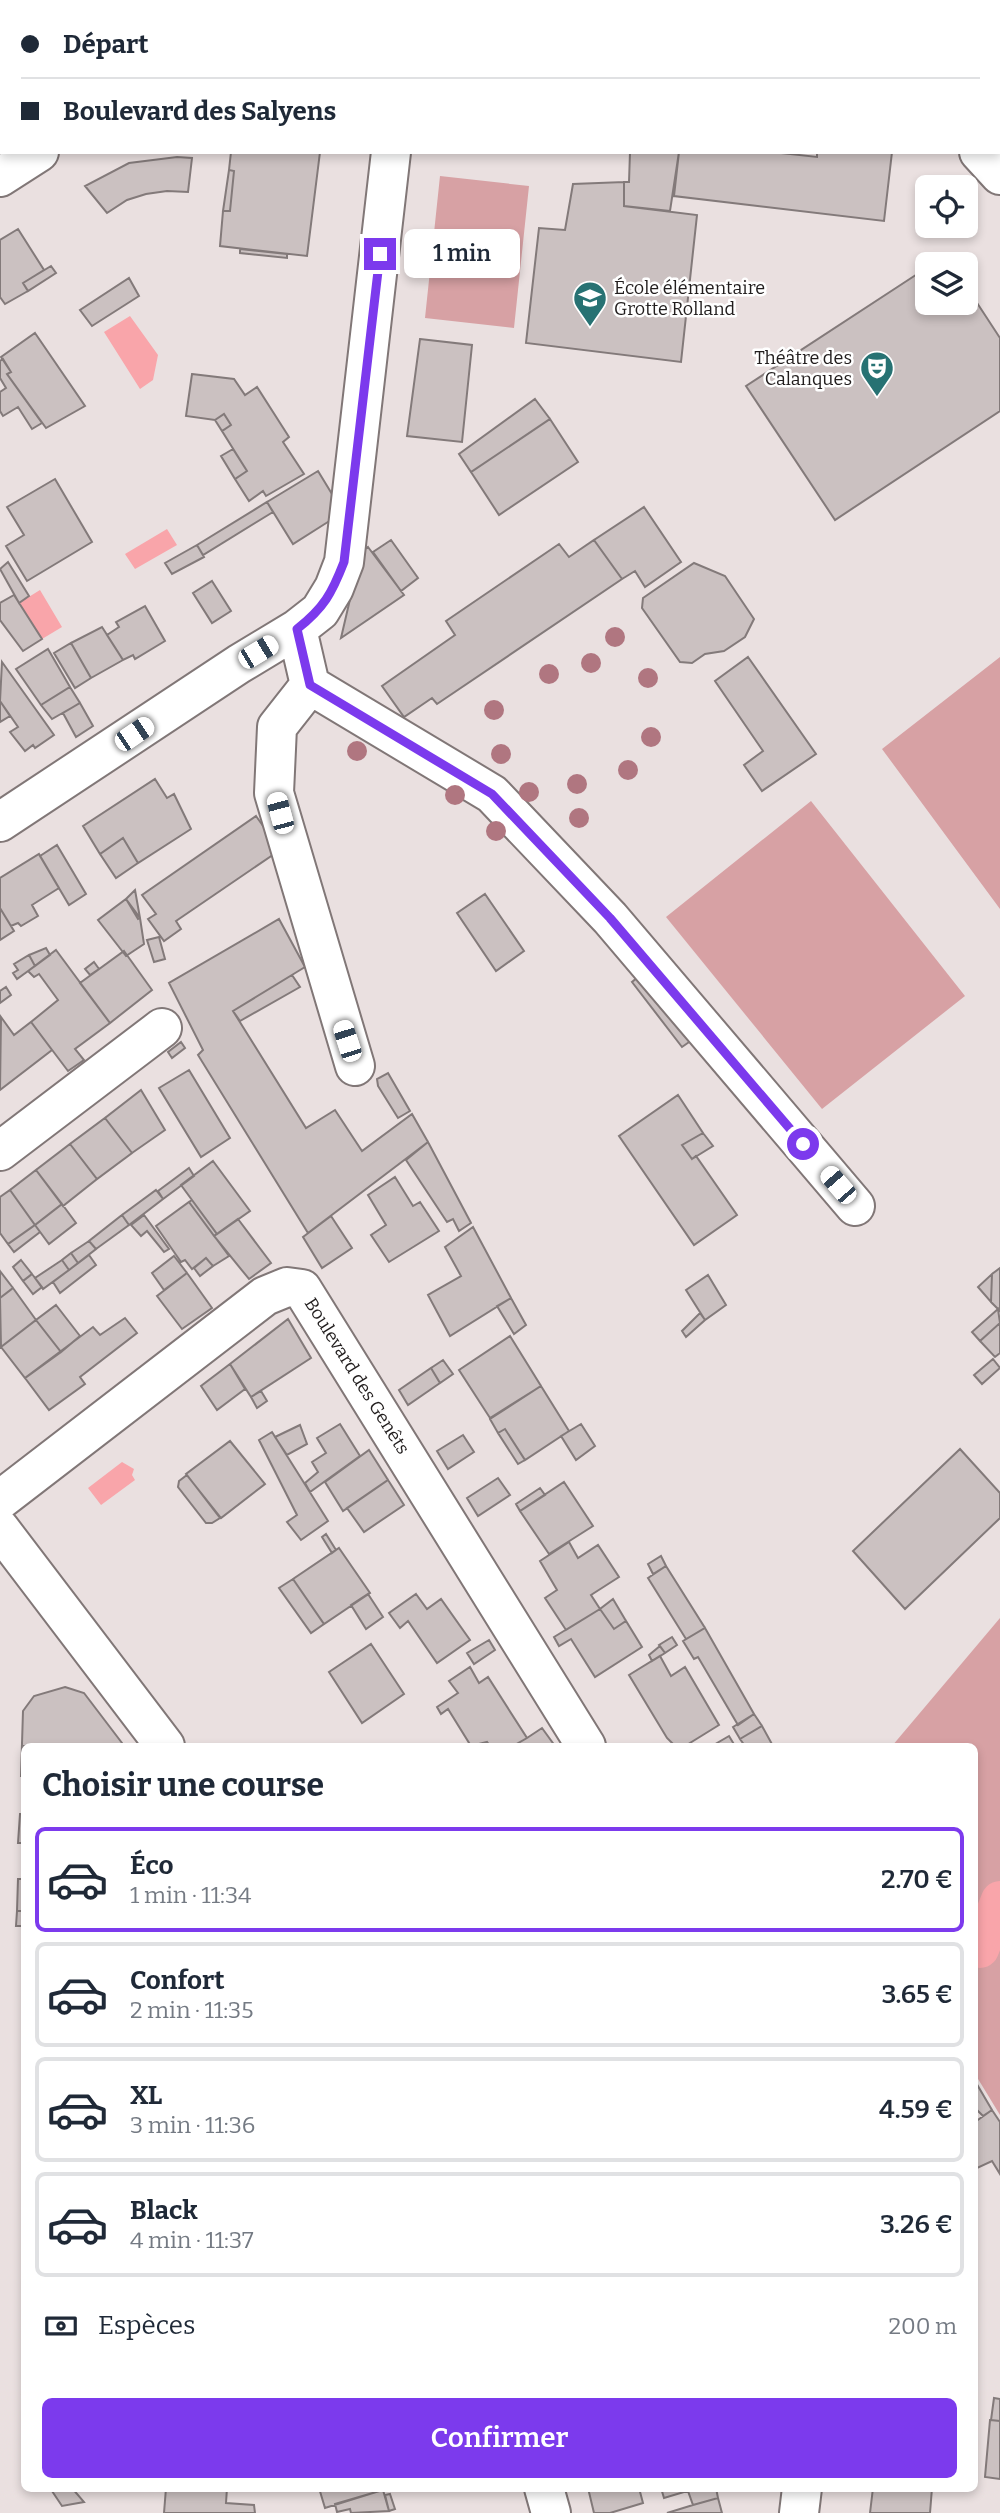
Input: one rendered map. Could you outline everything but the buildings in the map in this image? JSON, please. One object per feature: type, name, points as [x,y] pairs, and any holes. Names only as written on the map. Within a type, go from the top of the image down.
[{"type":"street","points":[[0,177],[36,154]]},
{"type":"street","points":[[0,822],[239,664],[297,629],[320,611],[334,588],[344,562],[391,154]]},
{"type":"street","points":[[981,154],[1000,175]]},
{"type":"street","points":[[297,629],[310,685],[492,794],[610,918],[855,1206]]},
{"type":"street","points":[[310,685],[277,727],[274,793],[355,1066]]},
{"type":"street","points":[[0,1151],[162,1028]]},
{"type":"street","name":"Boulevard des Genêts","points":[[0,1500],[265,1296],[286,1287],[302,1289],[584,1743]]},
{"type":"street","points":[[0,1529],[163,1743]]},
{"type":"street","points":[[545,2492],[551,2513]]},
{"type":"street","points":[[799,2513],[802,2492]]},
{"type":"shaded area","points":[[440,176],[529,186],[514,328],[425,318]]},
{"type":"shaded area","points":[[130,316],[158,355],[153,380],[140,389],[104,332]]},
{"type":"shaded area","points":[[167,529],[177,545],[135,569],[125,554]]},
{"type":"shaded area","points":[[40,590],[62,627],[42,639],[19,603]]},
{"type":"shaded area","points":[[1000,657],[1000,909],[882,749]]},
{"type":"shaded area","points":[[811,801],[965,996],[822,1109],[666,917]]},
{"type":"shaded area","points":[[122,1462],[134,1469],[132,1475],[135,1480],[101,1505],[88,1488]]},
{"type":"shaded area","points":[[1000,1618],[1000,2115],[978,2079],[978,1743],[895,1743]]},
{"type":"waterway","points":[[980,1949],[1000,1900]]},
{"type":"place","name":"École élémentaire Grotte Rolland","points":[[590,328]]},
{"type":"place","name":"Théâtre des Calanques","points":[[877,398]]},
{"type":"route","points":[[380,254],[344,562],[334,588],[320,611],[297,629],[310,685],[492,794],[610,918],[803,1144]]}]
